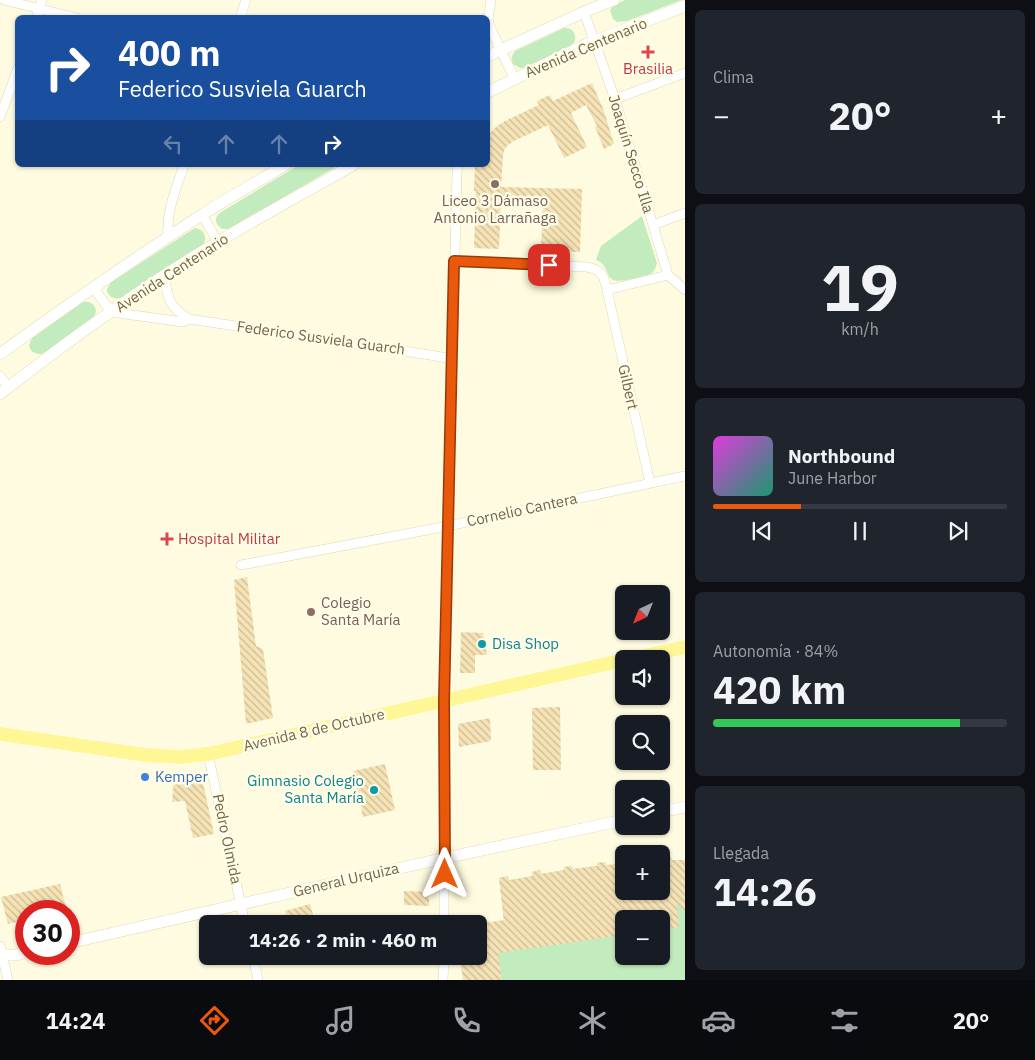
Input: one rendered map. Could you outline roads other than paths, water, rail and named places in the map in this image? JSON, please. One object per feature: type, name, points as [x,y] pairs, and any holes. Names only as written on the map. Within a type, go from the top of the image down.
[{"type":"main road","points":[[670,650],[685,647]]},
{"type":"main road","name":"Avenida 8 de Octubre","points":[[0,734],[146,755],[180,757],[208,754],[615,662]]},
{"type":"street","points":[[4,0],[40,4],[69,15]]},
{"type":"street","points":[[241,15],[246,0]]},
{"type":"street","points":[[489,15],[491,0]]},
{"type":"street","points":[[490,55],[614,0]]},
{"type":"street","name":"Avenida Centenario","points":[[490,91],[595,41],[685,6]]},
{"type":"street","name":"Joaquín Secco Illa","points":[[584,12],[615,99],[668,275]]},
{"type":"street","points":[[490,27],[514,78]]},
{"type":"street","points":[[615,99],[685,73]]},
{"type":"street","points":[[0,117],[15,76]]},
{"type":"street","points":[[168,237],[167,226],[170,206],[183,167]]},
{"type":"street","name":"Avenida Centenario","points":[[0,354],[168,237],[282,167]]},
{"type":"street","name":"Avenida Centenario","points":[[4,391],[55,352],[164,276],[218,242],[349,167]]},
{"type":"street","points":[[444,915],[444,701],[456,167]]},
{"type":"street","points":[[653,225],[685,213]]},
{"type":"street","points":[[202,215],[218,242]]},
{"type":"street","points":[[454,261],[588,266],[602,274],[607,290],[668,275],[685,290]]},
{"type":"street","points":[[164,276],[169,300],[175,309],[190,319]]},
{"type":"street","points":[[93,288],[111,312]]},
{"type":"street","name":"Gilbert","points":[[607,290],[650,483]]},
{"type":"street","name":"Federico Susviela Guarch","points":[[111,312],[183,322],[190,319],[430,354],[452,359]]},
{"type":"street","points":[[0,376],[4,391]]},
{"type":"street","name":"Cornelio Cantera","points":[[241,565],[448,526],[685,476]]},
{"type":"street","name":"Pedro Olmida","points":[[208,754],[243,915]]},
{"type":"street","points":[[670,810],[685,807]]},
{"type":"street","name":"General Urquiza","points":[[80,941],[445,858],[615,822]]},
{"type":"street","points":[[8,980],[1,952],[15,955]]},
{"type":"street","points":[[255,965],[258,980]]},
{"type":"street","points":[[443,980],[444,965]]},
{"type":"place","name":"Brasilia","points":[[648,52]]},
{"type":"place","name":"Liceo 3 Dámaso Antonio Larrañaga","points":[[495,184]]},
{"type":"place","name":"Hospital Militar","points":[[167,539]]},
{"type":"place","name":"Colegio Santa María","points":[[311,612]]},
{"type":"place","name":"Disa Shop","points":[[482,644]]},
{"type":"place","name":"Kemper","points":[[145,777]]},
{"type":"place","name":"Gimnasio Colegio Santa María","points":[[374,790]]}]
